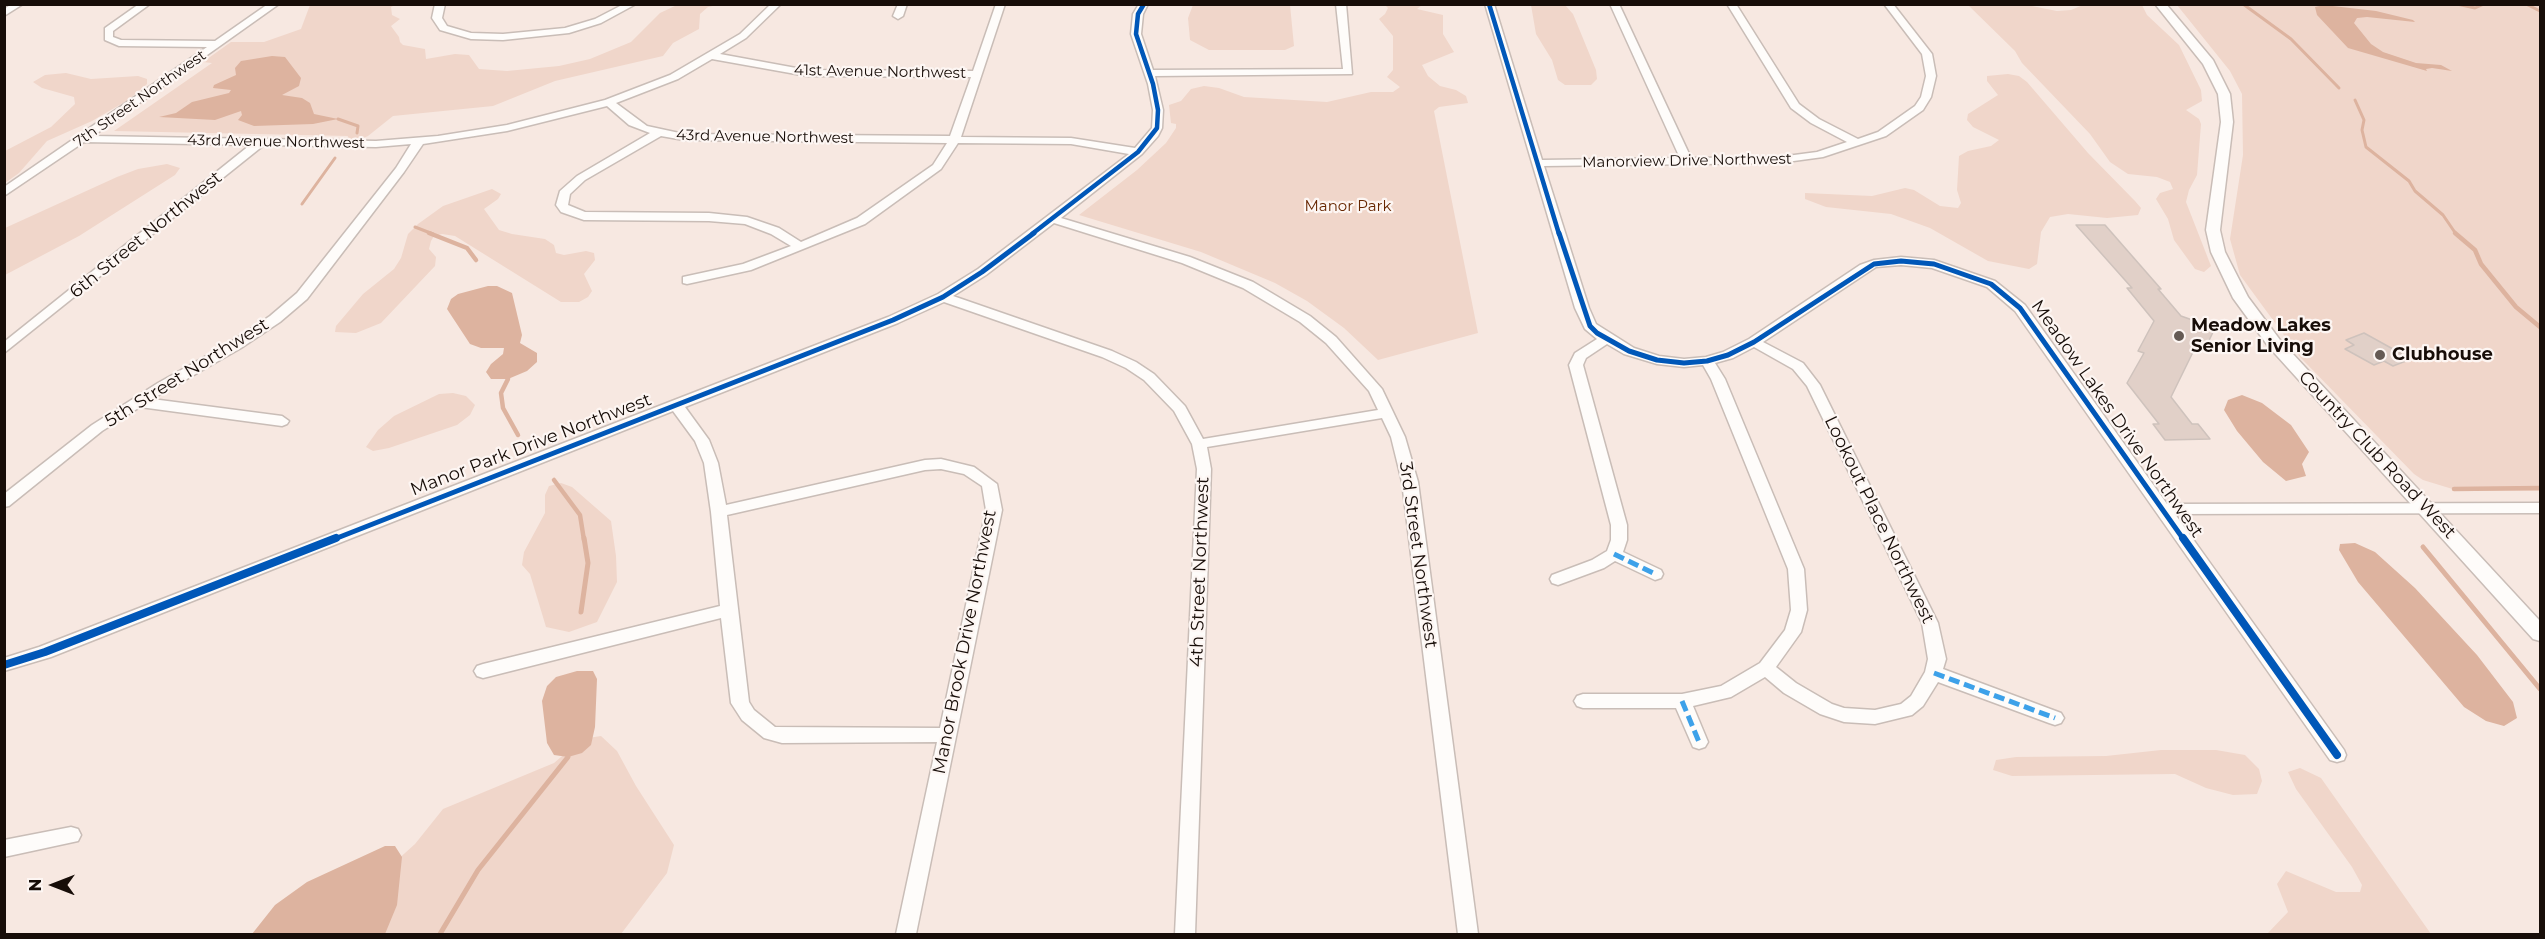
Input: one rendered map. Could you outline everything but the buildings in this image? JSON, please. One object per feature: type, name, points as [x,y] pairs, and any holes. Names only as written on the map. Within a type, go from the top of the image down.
[{"type":"main road","name":"Country Club Road West","points":[[2160,4],[2209,63],[2224,94],[2227,122],[2213,230],[2218,252],[2241,298],[2274,343],[2541,634]]},
{"type":"street","points":[[4,13],[19,4]]},
{"type":"street","points":[[146,4],[108,30],[108,39],[119,42],[219,44]]},
{"type":"street","name":"7th Street Northwest","points":[[4,193],[275,4]]},
{"type":"street","points":[[440,4],[436,18],[443,28],[471,36],[503,37],[566,31],[598,21],[632,4]]},
{"type":"street","points":[[609,102],[674,77],[714,56],[752,29],[777,4]]},
{"type":"street","points":[[898,16],[903,4]]},
{"type":"street","points":[[687,280],[723,274],[843,230],[871,214],[937,167],[954,140],[1001,4]]},
{"type":"street","points":[[1052,219],[1138,152],[1153,136],[1158,121],[1150,73],[1138,45],[1136,34],[1138,14],[1143,4]]},
{"type":"street","points":[[1150,73],[1348,72],[1341,4]]},
{"type":"street","name":"Meadow Lakes Drive Northwest","points":[[1489,4],[1590,326],[1606,339],[1629,351],[1657,360],[1684,363],[1728,355],[1754,342],[1864,268],[1875,264],[1901,261],[1934,264],[1979,278],[2004,291],[2020,308],[2337,755]]},
{"type":"street","points":[[1614,4],[1687,162]]},
{"type":"street","points":[[1731,4],[1795,106],[1815,121],[1858,143]]},
{"type":"street","name":"Manorview Drive Northwest","points":[[1538,163],[1687,162],[1800,158],[1858,143],[1908,118],[1926,97],[1930,87],[1930,65],[1927,54],[1888,4]]},
{"type":"street","name":"41st Avenue Northwest","points":[[714,56],[807,73],[976,74]]},
{"type":"street","name":"43rd Avenue Northwest","points":[[81,139],[347,144],[419,141],[526,124],[609,102],[633,123],[658,133],[718,139],[1085,141],[1138,152]]},
{"type":"street","points":[[658,133],[581,178],[564,193],[562,205],[565,209],[584,216],[709,217],[747,221],[776,231],[801,247]]},
{"type":"street","name":"5th Street Northwest","points":[[4,502],[98,428],[236,345],[275,319],[302,296],[387,188],[419,141]]},
{"type":"street","name":"6th Street Northwest","points":[[4,349],[260,143]]},
{"type":"street","name":"Manor Park Drive Northwest","points":[[4,665],[45,652],[893,320],[943,297],[982,272],[1052,219]]},
{"type":"street","name":"3rd Street Northwest","points":[[1052,219],[1217,271],[1278,301],[1331,340],[1375,389],[1388,413],[1405,457],[1410,482],[1468,934]]},
{"type":"street","name":"4th Street Northwest","points":[[943,297],[1107,354],[1131,365],[1149,377],[1180,409],[1199,444],[1204,469],[1185,934]]},
{"type":"street","points":[[1558,579],[1598,564],[1614,554],[1619,540],[1619,525],[1576,365],[1580,356],[1606,339]]},
{"type":"street","name":"Lookout Place Northwest","points":[[1754,342],[1798,366],[1813,385],[1929,623],[1937,659],[1934,673]]},
{"type":"street","points":[[1584,701],[1682,701],[1725,692],[1766,668],[1793,632],[1799,610],[1796,569],[1718,380],[1707,360]]},
{"type":"street","points":[[138,402],[282,421]]},
{"type":"street","points":[[675,404],[706,448],[719,512],[740,703],[758,725],[770,733],[801,736],[946,735]]},
{"type":"street","points":[[1199,444],[1388,413]]},
{"type":"street","name":"Manor Brook Drive Northwest","points":[[719,512],[925,465],[941,464],[969,470],[989,484],[994,510],[906,934]]},
{"type":"street","points":[[2162,508],[2541,508]]},
{"type":"street","points":[[1614,554],[1655,573]]},
{"type":"street","points":[[483,671],[730,610]]},
{"type":"street","points":[[1766,668],[1790,688],[1819,706],[1844,715],[1865,717],[1892,715],[1906,710],[1917,701],[1934,673],[2055,718]]},
{"type":"street","points":[[1682,701],[1699,742]]},
{"type":"street","points":[[4,849],[71,835]]},
{"type":"green space","points":[[310,5],[395,5],[391,7],[392,15],[400,19],[391,26],[400,42],[403,45],[425,49],[426,59],[455,54],[469,55],[479,69],[507,71],[559,66],[590,59],[631,42],[660,13],[677,5],[717,5],[708,7],[700,14],[699,29],[673,43],[663,56],[555,81],[493,106],[393,116],[368,136],[357,141],[347,140],[348,136],[114,131],[212,63],[203,62],[231,42],[264,42],[301,29]]},
{"type":"green space","points":[[1193,5],[1290,5],[1294,46],[1285,50],[1209,50],[1190,40],[1188,18]]},
{"type":"green space","name":"Manor Park","points":[[1385,5],[1422,5],[1417,9],[1443,15],[1443,34],[1454,52],[1422,65],[1428,76],[1440,86],[1456,90],[1466,96],[1468,103],[1439,107],[1434,111],[1478,333],[1378,360],[1344,328],[1307,301],[1275,283],[1201,252],[1079,215],[1137,170],[1166,143],[1176,128],[1176,124],[1171,123],[1169,105],[1181,101],[1191,89],[1204,86],[1219,88],[1244,97],[1327,102],[1371,92],[1393,92],[1400,87],[1387,77],[1393,70],[1393,36],[1379,19],[1388,8]]},
{"type":"green space","points":[[1531,5],[1565,5],[1573,14],[1596,70],[1597,79],[1591,85],[1565,85],[1558,80],[1552,60],[1536,34]]},
{"type":"green space","points":[[1968,5],[2027,5],[2057,11],[2071,10],[2083,5],[2142,5],[2147,15],[2179,45],[2201,90],[2202,101],[2186,110],[2199,119],[2201,124],[2197,175],[2186,202],[2211,266],[2204,272],[2195,269],[2174,240],[2168,219],[2156,199],[2160,193],[2173,189],[2170,182],[2157,177],[2128,174],[2110,162],[2090,134],[2022,63],[2015,51]]},
{"type":"green space","points":[[2177,5],[2540,5],[2540,491],[2459,491],[2423,480],[2414,474],[2300,357],[2240,275],[2230,239],[2243,155],[2242,94],[2230,71]]},
{"type":"green space","points":[[66,73],[91,79],[138,76],[147,79],[147,84],[128,100],[92,121],[47,141],[19,173],[5,183],[5,151],[51,127],[75,104],[74,97],[42,88],[33,82],[45,75]]},
{"type":"green space","points":[[2008,74],[2019,76],[2027,82],[2088,153],[2141,208],[2138,215],[2107,218],[2068,214],[2050,217],[2041,232],[2037,264],[2029,269],[1988,261],[1930,228],[1891,214],[1826,207],[1805,199],[1805,193],[1872,196],[1905,188],[1914,190],[1940,206],[1958,208],[1961,203],[1957,190],[1959,156],[1968,151],[1991,146],[1999,140],[1973,127],[1967,120],[1968,114],[1998,95],[1987,81],[1987,76]]},
{"type":"green space","points":[[167,164],[180,168],[175,175],[79,236],[5,275],[5,228],[117,177],[138,169]]},
{"type":"green space","points":[[492,189],[501,194],[484,209],[499,230],[545,239],[554,245],[556,253],[564,255],[586,251],[594,253],[595,260],[584,274],[592,291],[588,297],[579,302],[561,302],[455,236],[442,234],[434,236],[429,249],[436,257],[435,266],[381,323],[356,333],[335,332],[336,326],[363,294],[394,269],[401,258],[408,234],[418,224],[443,206]]},
{"type":"green space","points":[[453,393],[466,396],[475,405],[470,415],[457,425],[389,448],[373,451],[366,447],[378,430],[394,416],[439,394]]},
{"type":"green space","points":[[561,483],[572,487],[611,521],[616,556],[617,582],[597,622],[569,632],[546,627],[530,574],[522,565],[524,552],[545,513],[545,495],[549,486]]},
{"type":"green space","points":[[601,736],[617,751],[636,786],[674,845],[667,873],[621,934],[374,934],[395,862],[415,844],[443,809],[554,763],[582,739]]},
{"type":"green space","points":[[2161,750],[2216,750],[2245,755],[2259,769],[2262,781],[2257,794],[2233,795],[2206,788],[2175,774],[2012,776],[1993,770],[1996,760],[2016,757],[2106,756]]},
{"type":"green space","points":[[2300,768],[2321,778],[2431,934],[2267,934],[2288,912],[2277,884],[2286,871],[2336,892],[2360,892],[2362,885],[2352,867],[2296,789],[2288,772]]},
{"type":"shaded area","points":[[2324,5],[2376,11],[2413,20],[2415,22],[2367,17],[2357,18],[2354,23],[2371,44],[2383,52],[2416,63],[2441,65],[2452,71],[2432,68],[2426,69],[2427,71],[2348,48],[2317,15],[2315,7]]},
{"type":"shaded area","points":[[272,56],[285,57],[301,78],[299,86],[282,95],[302,98],[310,103],[314,114],[338,119],[313,124],[254,126],[238,120],[242,115],[241,111],[215,120],[159,117],[176,113],[192,102],[229,93],[231,90],[213,88],[214,85],[236,75],[235,68],[241,61]]},
{"type":"shaded area","points":[[488,286],[497,286],[512,293],[522,335],[520,343],[537,353],[537,362],[527,371],[508,379],[491,379],[486,372],[491,364],[503,354],[504,348],[481,348],[470,344],[447,309],[451,299],[458,294]]},
{"type":"shaded area","points":[[2242,395],[2262,403],[2291,425],[2309,452],[2302,464],[2306,476],[2286,481],[2263,462],[2237,431],[2224,410],[2228,400]]},
{"type":"shaded area","points":[[2355,543],[2375,552],[2415,588],[2477,655],[2513,702],[2517,718],[2504,726],[2486,721],[2464,707],[2358,582],[2339,550],[2340,544]]},
{"type":"shaded area","points":[[577,671],[593,671],[597,679],[595,727],[591,745],[582,753],[568,757],[554,755],[547,743],[542,701],[547,686],[556,677]]},
{"type":"shaded area","points":[[385,846],[395,846],[402,857],[397,905],[385,934],[252,934],[275,905],[307,882]]},
{"type":"waterway","points":[[2243,4],[2291,39],[2339,88]]},
{"type":"waterway","points":[[2457,4],[2475,8],[2484,4]]},
{"type":"waterway","points":[[2526,4],[2540,11]]},
{"type":"waterway","points":[[2355,100],[2364,120],[2362,130],[2366,147],[2409,181],[2415,191],[2443,215],[2456,234]]},
{"type":"waterway","points":[[338,119],[358,126],[357,133]]},
{"type":"waterway","points":[[302,204],[335,158]]},
{"type":"waterway","points":[[415,227],[433,234]]},
{"type":"waterway","points":[[429,233],[467,248],[476,260]]},
{"type":"waterway","points":[[2456,234],[2475,250],[2481,264],[2516,307],[2540,327]]},
{"type":"waterway","points":[[508,379],[501,393],[503,408],[518,435]]},
{"type":"waterway","points":[[554,480],[580,515],[584,540]]},
{"type":"waterway","points":[[2454,489],[2540,488]]},
{"type":"waterway","points":[[581,612],[588,563],[584,538]]},
{"type":"waterway","points":[[2423,547],[2540,689]]},
{"type":"waterway","points":[[440,934],[478,870],[568,757]]},
{"type":"marked path","points":[[1614,554],[1655,574]]},
{"type":"marked path","points":[[1934,673],[2055,718]]},
{"type":"marked path","points":[[1682,701],[1699,742]]},
{"type":"cycle path","points":[[4,665],[45,652],[893,320],[943,297],[982,272],[1052,219],[1138,152],[1153,136],[1157,128],[1158,110],[1153,84],[1136,34],[1138,14],[1144,4]]},
{"type":"cycle path","points":[[1489,4],[1582,308],[1590,326],[1597,333],[1629,351],[1657,360],[1684,363],[1707,361],[1728,355],[1754,342],[1864,268],[1874,264],[1901,261],[1934,264],[1991,284],[2020,308],[2337,755]]},
{"type":"place","name":"Meadow Lakes Senior Living","points":[[2179,336]]},
{"type":"place","name":"Clubhouse","points":[[2380,355]]}]
